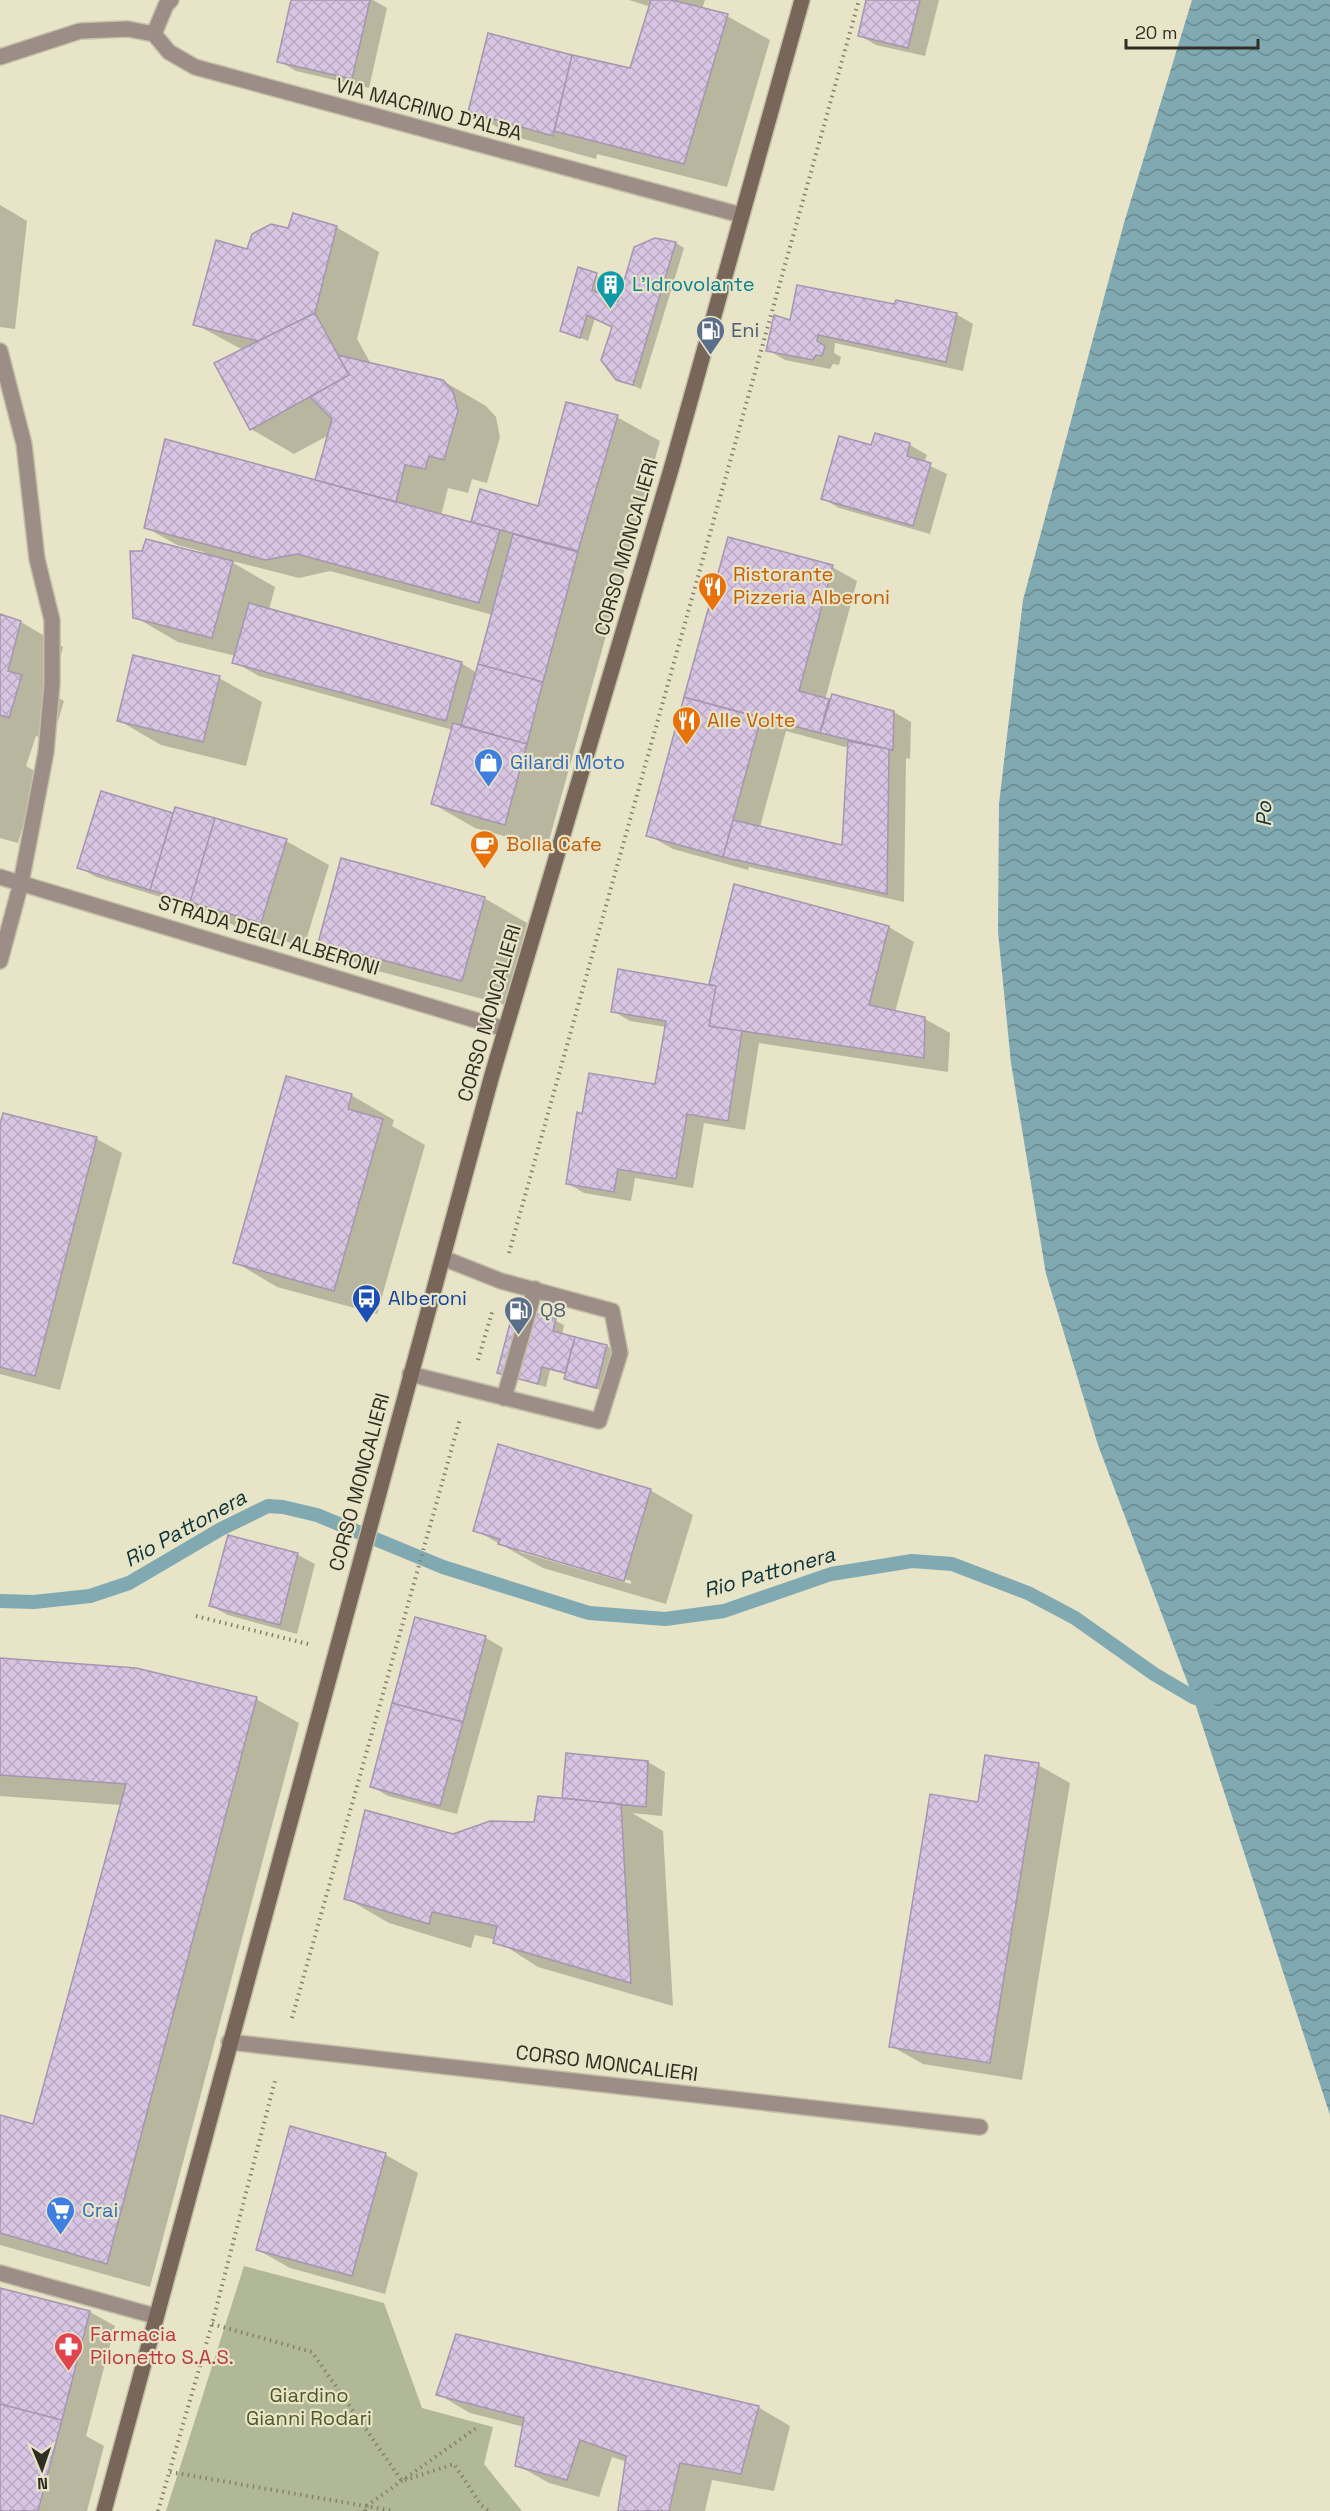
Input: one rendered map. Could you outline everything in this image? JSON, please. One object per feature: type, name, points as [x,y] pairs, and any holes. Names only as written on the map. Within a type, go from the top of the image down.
[{"type":"main road","name":"CORSO MONCALIERI","points":[[104,2511],[350,1592],[444,1258],[505,1029],[672,466],[802,0]]},
{"type":"street","points":[[0,57],[81,31],[128,29],[154,34],[171,0]]},
{"type":"street","name":"VIA MACRINO D'ALBA","points":[[154,34],[169,52],[195,67],[741,215]]},
{"type":"street","points":[[0,351],[24,444],[37,559],[51,620],[52,684],[46,752],[21,883],[0,961]]},
{"type":"street","name":"STRADA DEGLI ALBERONI","points":[[0,877],[505,1029]]},
{"type":"street","points":[[410,1374],[599,1421],[620,1353],[612,1311],[501,1281],[444,1258]]},
{"type":"street","points":[[504,1398],[535,1289]]},
{"type":"street","name":"CORSO MONCALIERI","points":[[230,2042],[980,2127]]},
{"type":"street","points":[[0,2273],[155,2316]]},
{"type":"path","points":[[409,1598],[501,1281],[859,0]]},
{"type":"path","points":[[196,1616],[276,1636]]},
{"type":"path","points":[[212,2324],[312,2352],[402,2481]]},
{"type":"path","points":[[365,2509],[479,2426]]},
{"type":"path","points":[[402,2481],[454,2464],[481,2505],[489,2511]]},
{"type":"path","points":[[170,2472],[365,2509],[394,2511]]},
{"type":"green space","name":"Giardino Gianni Rodari","points":[[244,2266],[384,2303],[422,2408],[493,2427],[484,2464],[522,2511],[166,2511]]},
{"type":"water","name":"Po","points":[[1192,0],[1330,0],[1330,2115],[1193,1697],[1098,1445],[1046,1274],[1011,1063],[998,932],[999,804],[1023,600],[1124,223]]},
{"type":"building","points":[[291,0],[370,0],[352,79],[277,62]]},
{"type":"building","points":[[651,0],[672,0],[728,14],[684,164],[554,131],[572,55],[630,68]]},
{"type":"building","points":[[866,0],[920,0],[908,48],[858,36]]},
{"type":"building","points":[[488,33],[572,55],[553,136],[468,112]]},
{"type":"building","points":[[293,213],[337,226],[315,313],[258,341],[193,325],[216,240],[247,249],[252,234],[271,224],[288,228]]},
{"type":"building","name":"L'Idrovolante","points":[[655,238],[676,242],[633,385],[616,380],[601,360],[612,327],[587,315],[580,338],[560,331],[578,267],[597,273],[592,290],[618,302],[634,247]]},
{"type":"building","points":[[797,285],[894,304],[896,300],[957,313],[946,362],[818,335],[817,341],[825,346],[822,356],[816,355],[813,360],[766,351],[774,315],[790,320]]},
{"type":"building","points":[[315,313],[349,375],[250,430],[214,363]]},
{"type":"building","points":[[338,355],[443,380],[453,391],[458,411],[444,460],[429,456],[425,469],[405,465],[396,502],[315,480],[332,419],[310,397],[349,375]]},
{"type":"building","points":[[566,402],[618,415],[578,551],[471,522],[480,489],[538,506]]},
{"type":"building","points":[[875,433],[910,443],[907,456],[931,463],[913,526],[821,499],[839,436],[871,445]]},
{"type":"building","points":[[165,439],[500,530],[479,603],[297,554],[265,560],[144,528]]},
{"type":"building","points":[[513,534],[578,552],[543,682],[478,664]]},
{"type":"building","points":[[728,537],[833,565],[799,691],[829,699],[820,733],[684,697]]},
{"type":"building","points":[[146,539],[233,561],[212,638],[133,618],[130,551],[142,551]]},
{"type":"building","points":[[249,603],[462,662],[446,721],[232,663]]},
{"type":"building","points":[[0,614],[21,621],[8,671],[22,675],[9,718],[0,715]]},
{"type":"building","points":[[133,655],[220,676],[203,742],[117,721]]},
{"type":"building","points":[[478,664],[543,682],[527,744],[461,726]]},
{"type":"building","points":[[832,694],[894,711],[893,750],[820,733]]},
{"type":"building","points":[[684,697],[761,718],[723,857],[646,836]]},
{"type":"building","points":[[453,723],[527,744],[505,825],[431,804]]},
{"type":"building","points":[[848,741],[889,749],[887,894],[723,857],[733,820],[842,845]]},
{"type":"building","points":[[101,791],[173,813],[150,890],[77,868]]},
{"type":"building","points":[[175,807],[215,818],[190,902],[150,890]]},
{"type":"building","points":[[215,818],[287,839],[261,923],[190,902]]},
{"type":"building","points":[[341,858],[485,897],[462,981],[318,943]]},
{"type":"building","points":[[734,884],[889,926],[869,1005],[925,1017],[924,1058],[709,1026],[716,986],[709,984]]},
{"type":"building","points":[[618,969],[716,986],[709,1026],[742,1031],[728,1121],[687,1114],[676,1179],[618,1169],[614,1192],[566,1184],[577,1112],[582,1114],[589,1073],[655,1084],[666,1021],[611,1012]]},
{"type":"building","points":[[286,1076],[352,1094],[348,1109],[383,1119],[334,1291],[233,1263]]},
{"type":"building","points":[[3,1113],[97,1137],[35,1376],[0,1367],[0,1124]]},
{"type":"building","points":[[514,1308],[556,1319],[553,1331],[575,1337],[565,1373],[542,1367],[538,1384],[497,1373]]},
{"type":"building","points":[[575,1337],[607,1345],[596,1388],[564,1379]]},
{"type":"building","points":[[498,1444],[651,1489],[624,1581],[498,1544],[500,1539],[473,1531]]},
{"type":"building","points":[[228,1535],[298,1553],[280,1625],[209,1606]]},
{"type":"building","points":[[415,1617],[486,1636],[463,1722],[392,1703]]},
{"type":"building","points":[[0,1658],[136,1668],[257,1697],[107,2264],[0,2233],[0,2115],[33,2124],[126,1784],[0,1775]]},
{"type":"building","points":[[392,1703],[463,1722],[440,1806],[370,1787]]},
{"type":"building","points":[[566,1753],[648,1761],[646,1807],[562,1798]]},
{"type":"building","points":[[985,1755],[1039,1763],[990,2063],[889,2047],[930,1794],[978,1802]]},
{"type":"building","points":[[538,1796],[621,1804],[631,1983],[493,1943],[497,1926],[432,1912],[429,1924],[344,1899],[365,1810],[453,1834],[490,1821],[534,1822]]},
{"type":"building","points":[[290,2126],[386,2153],[352,2276],[256,2250]]},
{"type":"building","points":[[0,2288],[90,2311],[62,2420],[0,2404]]},
{"type":"building","points":[[456,2334],[759,2406],[741,2474],[680,2463],[669,2511],[618,2511],[626,2456],[580,2440],[567,2480],[515,2466],[524,2418],[436,2395]]},
{"type":"building","points":[[0,2404],[62,2420],[38,2511],[0,2511]]},
{"type":"waterway","name":"Rio Pattonera","points":[[0,1601],[34,1602],[90,1596],[129,1583],[221,1529],[268,1506],[283,1507],[317,1515],[443,1567],[589,1613],[665,1619],[724,1611],[831,1574],[912,1561],[952,1564],[1028,1593],[1075,1618],[1154,1674],[1193,1697],[1208,1702]]},
{"type":"place","name":"L'Idrovolante","points":[[611,310]]},
{"type":"place","name":"Eni","points":[[710,356]]},
{"type":"place","name":"Ristorante Pizzeria Alberoni","points":[[712,612]]},
{"type":"place","name":"Alle Volte","points":[[686,746]]},
{"type":"place","name":"Gilardi Moto","points":[[489,788]]},
{"type":"place","name":"Bolla Cafe","points":[[485,870]]},
{"type":"place","name":"Alberoni","points":[[367,1324]]},
{"type":"place","name":"Q8","points":[[519,1336]]},
{"type":"place","name":"Crai","points":[[61,2236]]},
{"type":"place","name":"Farmacia Pilonetto S.A.S.","points":[[69,2372]]}]
